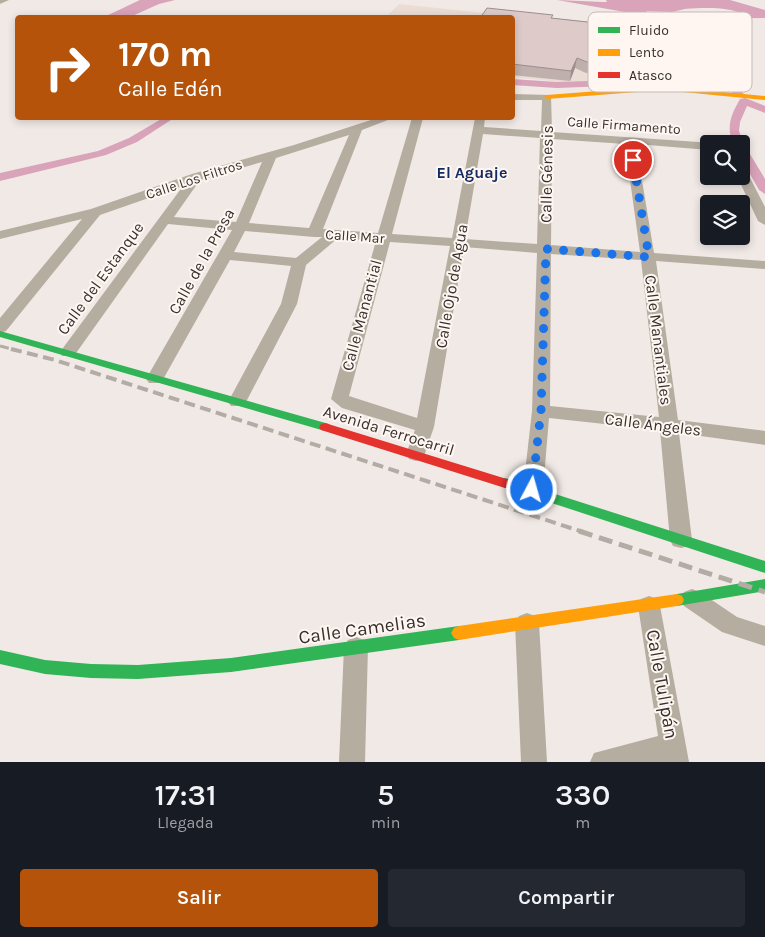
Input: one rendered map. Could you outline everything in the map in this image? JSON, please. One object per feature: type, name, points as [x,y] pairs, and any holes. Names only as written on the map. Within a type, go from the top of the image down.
[{"type":"street","points":[[0,1],[5,0]]},
{"type":"street","points":[[515,97],[547,97],[611,92]]},
{"type":"street","points":[[697,92],[765,98]]},
{"type":"street","name":"Calle Génesis","points":[[532,490],[541,411],[546,249],[547,97]]},
{"type":"street","name":"Calle Los Filtros","points":[[0,235],[95,212],[196,177],[271,156],[380,120]]},
{"type":"street","name":"Calle Manantial","points":[[417,120],[382,238],[340,393],[340,399],[348,404],[425,427]]},
{"type":"street","name":"Calle Firmamento","points":[[479,124],[547,135],[700,145]]},
{"type":"street","name":"Calle Ojo de Agua","points":[[416,454],[425,427],[479,124]]},
{"type":"street","points":[[314,233],[358,126]]},
{"type":"street","name":"Calle Manantiales","points":[[630,141],[649,257],[670,425],[681,540]]},
{"type":"street","name":"Calle de la Presa","points":[[154,378],[241,227],[271,156]]},
{"type":"street","name":"Calle del Estanque","points":[[68,352],[196,177]]},
{"type":"street","points":[[747,185],[765,221]]},
{"type":"street","points":[[0,328],[95,212]]},
{"type":"street","name":"Calle Mar","points":[[164,220],[314,233],[765,265]]},
{"type":"street","points":[[237,402],[288,304],[299,263],[335,234]]},
{"type":"street","points":[[226,255],[299,263]]},
{"type":"street","name":"Avenida Ferrocarril","points":[[0,334],[68,352],[416,454],[532,490],[765,568]]},
{"type":"street","name":"Calle Ángeles","points":[[541,411],[670,425],[765,438]]},
{"type":"street","name":"Calle Camelias","points":[[0,657],[22,663],[103,673],[202,667],[649,606],[765,586]]},
{"type":"street","points":[[692,598],[710,613],[730,625],[765,636]]},
{"type":"street","name":"Calle Tulipán","points":[[649,606],[675,754]]},
{"type":"street","points":[[527,623],[534,762]]},
{"type":"street","points":[[352,762],[356,646]]},
{"type":"street","points":[[603,762],[675,754]]},
{"type":"shaded area","points":[[140,0],[175,0],[159,4],[134,15],[108,15]]},
{"type":"shaded area","points":[[557,0],[607,2],[606,0],[730,0],[765,10],[765,18],[752,18],[752,12],[707,8],[685,9],[672,12],[625,12]]},
{"type":"shaded area","points":[[399,4],[502,15],[388,15]]},
{"type":"shaded area","points":[[515,16],[558,21],[567,27],[588,29],[588,81],[568,83],[515,77]]},
{"type":"building","points":[[487,8],[553,15],[551,18],[588,22],[588,62],[577,58],[571,71],[515,64],[515,15],[482,15]]},
{"type":"waterway","points":[[515,82],[557,85],[588,84]]},
{"type":"waterway","points":[[737,92],[740,95]]},
{"type":"waterway","points":[[735,135],[734,122],[744,101]]},
{"type":"waterway","points":[[745,101],[765,110]]},
{"type":"waterway","points":[[0,177],[102,153],[133,140],[166,120]]},
{"type":"waterway","points":[[750,163],[765,190]]},
{"type":"railway","points":[[0,346],[16,350]]},
{"type":"railway","points":[[11,349],[55,360],[583,532]]},
{"type":"railway","points":[[579,531],[765,592]]},
{"type":"traffic: fast","points":[[0,334],[325,427]]},
{"type":"traffic: fast","points":[[505,483],[765,567]]},
{"type":"traffic: fast","points":[[677,600],[765,585]]},
{"type":"traffic: fast","points":[[0,657],[45,667],[91,671],[138,672],[231,665],[459,633]]},
{"type":"traffic: slow","points":[[547,97],[611,92]]},
{"type":"traffic: slow","points":[[704,92],[765,98]]},
{"type":"traffic: slow","points":[[459,633],[677,600]]},
{"type":"traffic: jam","points":[[325,427],[505,483]]},
{"type":"district","name":"El Aguaje","points":[[472,172]]},
{"type":"route","points":[[532,490],[541,411],[546,249],[649,257],[633,160]]}]
